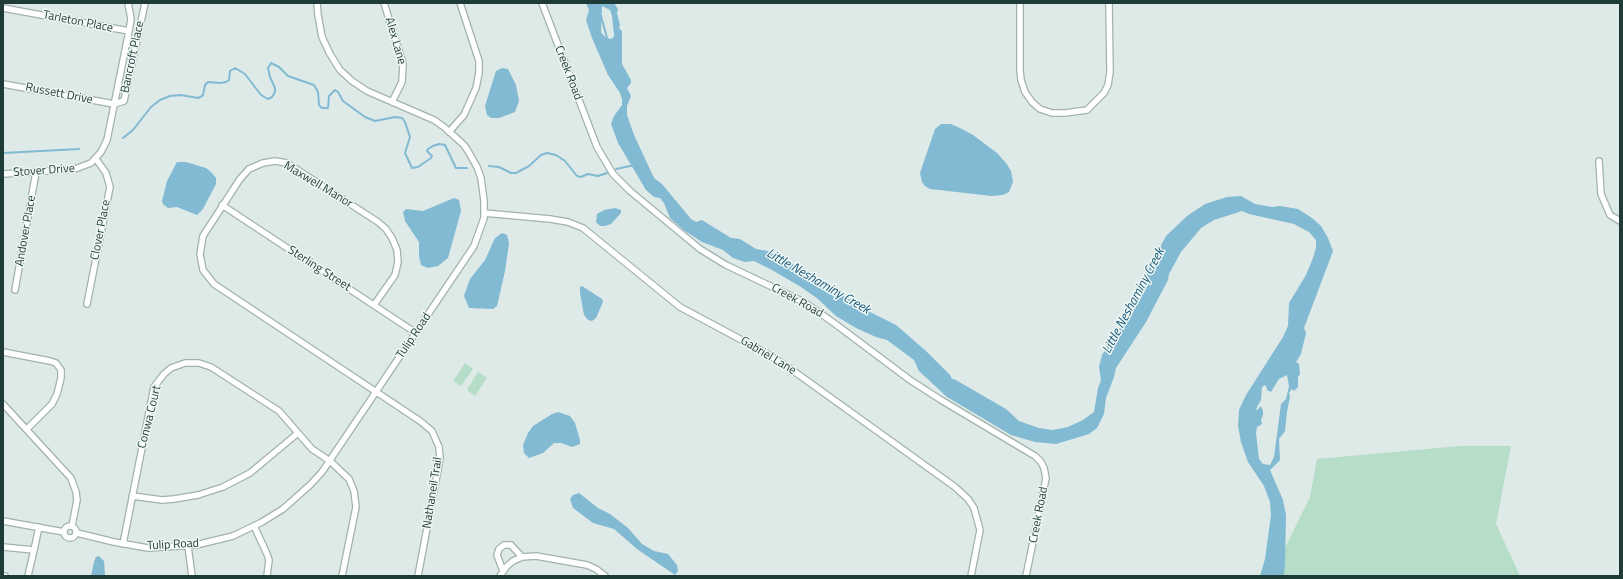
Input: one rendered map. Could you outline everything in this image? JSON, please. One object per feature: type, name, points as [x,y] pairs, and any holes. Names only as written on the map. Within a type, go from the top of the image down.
[{"type":"street","points":[[96,159],[106,143],[129,32],[131,19],[128,3]]},
{"type":"street","name":"Bancroft Place","points":[[114,104],[124,101],[145,3]]},
{"type":"street","name":"Tulip Road","points":[[77,533],[123,544],[152,548],[188,546],[222,540],[254,526],[292,502],[319,476],[474,246],[482,226],[484,214],[483,189],[477,167],[464,144],[434,120],[363,88],[340,70],[322,37],[317,3]]},
{"type":"street","name":"Alex Lane","points":[[384,3],[403,64],[402,82],[392,102]]},
{"type":"street","points":[[449,132],[464,115],[476,88],[479,73],[479,61],[460,3]]},
{"type":"street","name":"Creek Road","points":[[542,3],[597,147],[614,174],[626,187],[688,240],[706,253],[726,265],[804,302],[916,384],[1035,456],[1041,462],[1046,478],[1026,576]]},
{"type":"street","points":[[1020,3],[1021,80],[1025,92],[1032,102],[1040,109],[1052,113],[1086,110],[1104,93],[1108,85],[1110,72],[1109,3]]},
{"type":"street","name":"Tarleton Place","points":[[3,8],[129,32]]},
{"type":"street","name":"Russett Drive","points":[[3,84],[114,104]]},
{"type":"street","name":"Stover Drive","points":[[3,174],[74,169],[86,166],[96,159]]},
{"type":"street","name":"Clover Place","points":[[87,304],[110,186],[106,173],[96,159]]},
{"type":"street","name":"Maxwell Manor","points":[[374,305],[395,275],[397,269],[397,250],[386,229],[378,222],[287,163],[274,161],[254,166],[249,169],[240,179],[206,230],[201,243],[200,260],[206,275],[214,284],[376,392]]},
{"type":"street","points":[[1599,162],[1601,194],[1610,214],[1620,221]]},
{"type":"street","name":"Andover Place","points":[[15,290],[36,172]]},
{"type":"street","name":"Sterling Street","points":[[222,205],[416,333]]},
{"type":"street","name":"Gabriel Lane","points":[[484,214],[550,219],[568,222],[583,228],[680,307],[766,353],[788,367],[955,487],[968,499],[971,504],[977,517],[980,530],[971,576]]},
{"type":"street","points":[[3,352],[50,361],[56,363],[61,370],[60,384],[52,404],[27,429]]},
{"type":"street","name":"Conwa Court","points":[[123,544],[154,387],[164,374],[176,366],[193,362],[211,368],[279,411],[312,449],[330,460],[349,479],[356,499],[356,507],[342,576]]},
{"type":"street","name":"Nathaneil Trail","points":[[376,392],[427,426],[435,436],[439,447],[440,460],[418,576]]},
{"type":"street","points":[[3,404],[71,478],[77,500],[72,526]]},
{"type":"street","points":[[132,496],[162,500],[174,499],[198,495],[223,487],[250,473],[298,433]]},
{"type":"street","points":[[3,521],[64,532],[65,536],[70,538],[75,537],[77,533],[76,528],[72,526],[66,527],[64,532]]},
{"type":"street","points":[[254,526],[269,560],[267,576]]},
{"type":"street","points":[[28,576],[39,527]]},
{"type":"street","points":[[501,574],[497,555],[499,549],[504,545],[511,545],[522,557]]},
{"type":"street","points":[[188,546],[192,576]]},
{"type":"street","points":[[3,547],[34,550]]},
{"type":"street","points":[[501,574],[514,561],[522,557],[544,557],[588,565],[605,576]]},
{"type":"green space","points":[[465,363],[473,369],[461,386],[453,381]]},
{"type":"green space","points":[[478,372],[487,378],[475,396],[467,390]]},
{"type":"green space","points":[[1460,446],[1511,446],[1496,524],[1520,576],[1277,576],[1283,552],[1310,497],[1317,459]]},
{"type":"water","points":[[586,3],[614,3],[618,9],[617,13],[620,25],[619,28],[622,31],[622,64],[631,80],[631,83],[627,88],[631,96],[627,106],[627,115],[634,135],[654,178],[662,184],[691,219],[696,222],[702,220],[731,238],[740,239],[756,249],[768,251],[798,267],[801,267],[835,291],[870,312],[896,325],[926,351],[950,375],[952,379],[1006,409],[1019,421],[1039,428],[1053,430],[1068,427],[1083,420],[1094,412],[1098,388],[1101,380],[1099,367],[1102,355],[1132,309],[1148,270],[1166,236],[1187,216],[1205,204],[1227,197],[1241,196],[1255,204],[1298,209],[1312,218],[1321,226],[1333,251],[1304,328],[1306,333],[1301,354],[1296,362],[1299,364],[1300,374],[1298,377],[1298,387],[1294,391],[1292,389],[1289,393],[1290,397],[1285,431],[1279,439],[1280,460],[1270,470],[1283,500],[1286,515],[1284,576],[1260,576],[1265,559],[1271,515],[1270,502],[1264,486],[1248,462],[1241,442],[1238,426],[1239,410],[1246,395],[1283,337],[1288,326],[1289,303],[1306,275],[1316,248],[1316,240],[1309,232],[1294,224],[1249,214],[1242,211],[1214,220],[1201,228],[1181,252],[1146,322],[1116,368],[1106,398],[1104,414],[1097,428],[1089,434],[1056,444],[1035,442],[1011,435],[947,397],[919,371],[914,360],[887,340],[856,328],[836,316],[818,299],[772,270],[754,261],[745,262],[733,258],[723,250],[702,242],[685,231],[670,218],[664,203],[660,198],[654,197],[646,190],[618,143],[611,124],[614,116],[622,105],[622,99],[620,93],[608,75],[592,38],[586,20],[589,10]],"holes":[[[602,6],[610,10],[612,16],[614,35],[613,38],[610,39],[604,36],[601,32]],[[1287,375],[1289,386],[1286,399],[1281,404],[1274,457],[1270,465],[1263,464],[1259,459],[1256,433],[1257,427],[1262,424],[1261,420],[1263,411],[1261,406],[1257,410],[1256,409],[1261,400],[1262,387],[1265,385],[1267,390],[1271,392],[1279,379]]]},
{"type":"water","points":[[502,68],[508,69],[516,85],[519,101],[515,112],[499,118],[491,118],[487,115],[485,106],[496,71]]},
{"type":"water","points":[[941,124],[951,124],[960,128],[973,135],[997,153],[1011,171],[1013,182],[1009,192],[1003,195],[992,196],[930,189],[925,186],[922,182],[920,173],[935,129]]},
{"type":"water","points":[[177,162],[186,162],[206,168],[216,178],[216,184],[203,209],[197,215],[177,207],[168,208],[163,204],[162,201],[167,181]]},
{"type":"water","points":[[454,198],[459,200],[461,211],[448,258],[438,266],[428,268],[421,265],[419,256],[419,242],[405,221],[403,212],[406,209],[423,211]]},
{"type":"water","points":[[615,208],[621,210],[621,213],[611,224],[600,226],[596,222],[597,214],[604,210]]},
{"type":"water","points":[[502,233],[507,235],[509,243],[505,271],[497,306],[493,309],[469,308],[464,296],[470,279],[485,260],[495,238]]},
{"type":"water","points":[[582,286],[602,299],[603,302],[596,318],[592,321],[588,320],[584,315],[580,293],[580,287]]},
{"type":"water","points":[[558,412],[570,416],[575,423],[580,444],[572,447],[561,443],[554,443],[543,453],[529,458],[524,453],[523,445],[528,433],[533,426]]},
{"type":"water","points":[[579,493],[628,528],[642,544],[654,551],[668,554],[677,565],[678,571],[675,575],[637,549],[614,529],[593,523],[573,508],[570,499],[573,495]]},
{"type":"water","points":[[99,556],[104,561],[105,576],[91,576],[96,557]]},
{"type":"waterway","name":"Little Neshaminy Creek","points":[[601,16],[607,38]]},
{"type":"waterway","points":[[123,138],[133,130],[151,107],[160,100],[170,96],[181,95],[198,98],[203,95],[205,85],[208,82],[226,82],[229,80],[230,71],[235,68],[245,74],[261,95],[268,99],[272,97],[275,92],[275,88],[268,68],[271,63],[279,67],[288,76],[314,85],[318,92],[319,105],[322,108],[328,108],[329,96],[335,90],[338,92],[343,101],[365,117],[375,121],[395,117],[402,118],[405,122],[410,137],[405,153],[412,168],[418,167],[431,158],[432,156],[427,151],[428,149],[439,144],[445,145],[456,168],[467,168]]},
{"type":"waterway","points":[[3,153],[79,149]]},
{"type":"waterway","points":[[489,166],[499,167],[511,173],[516,173],[529,166],[541,155],[547,153],[556,155],[565,161],[577,176],[581,177],[588,174],[598,176],[607,173]]},
{"type":"waterway","points":[[616,169],[635,165]]}]
